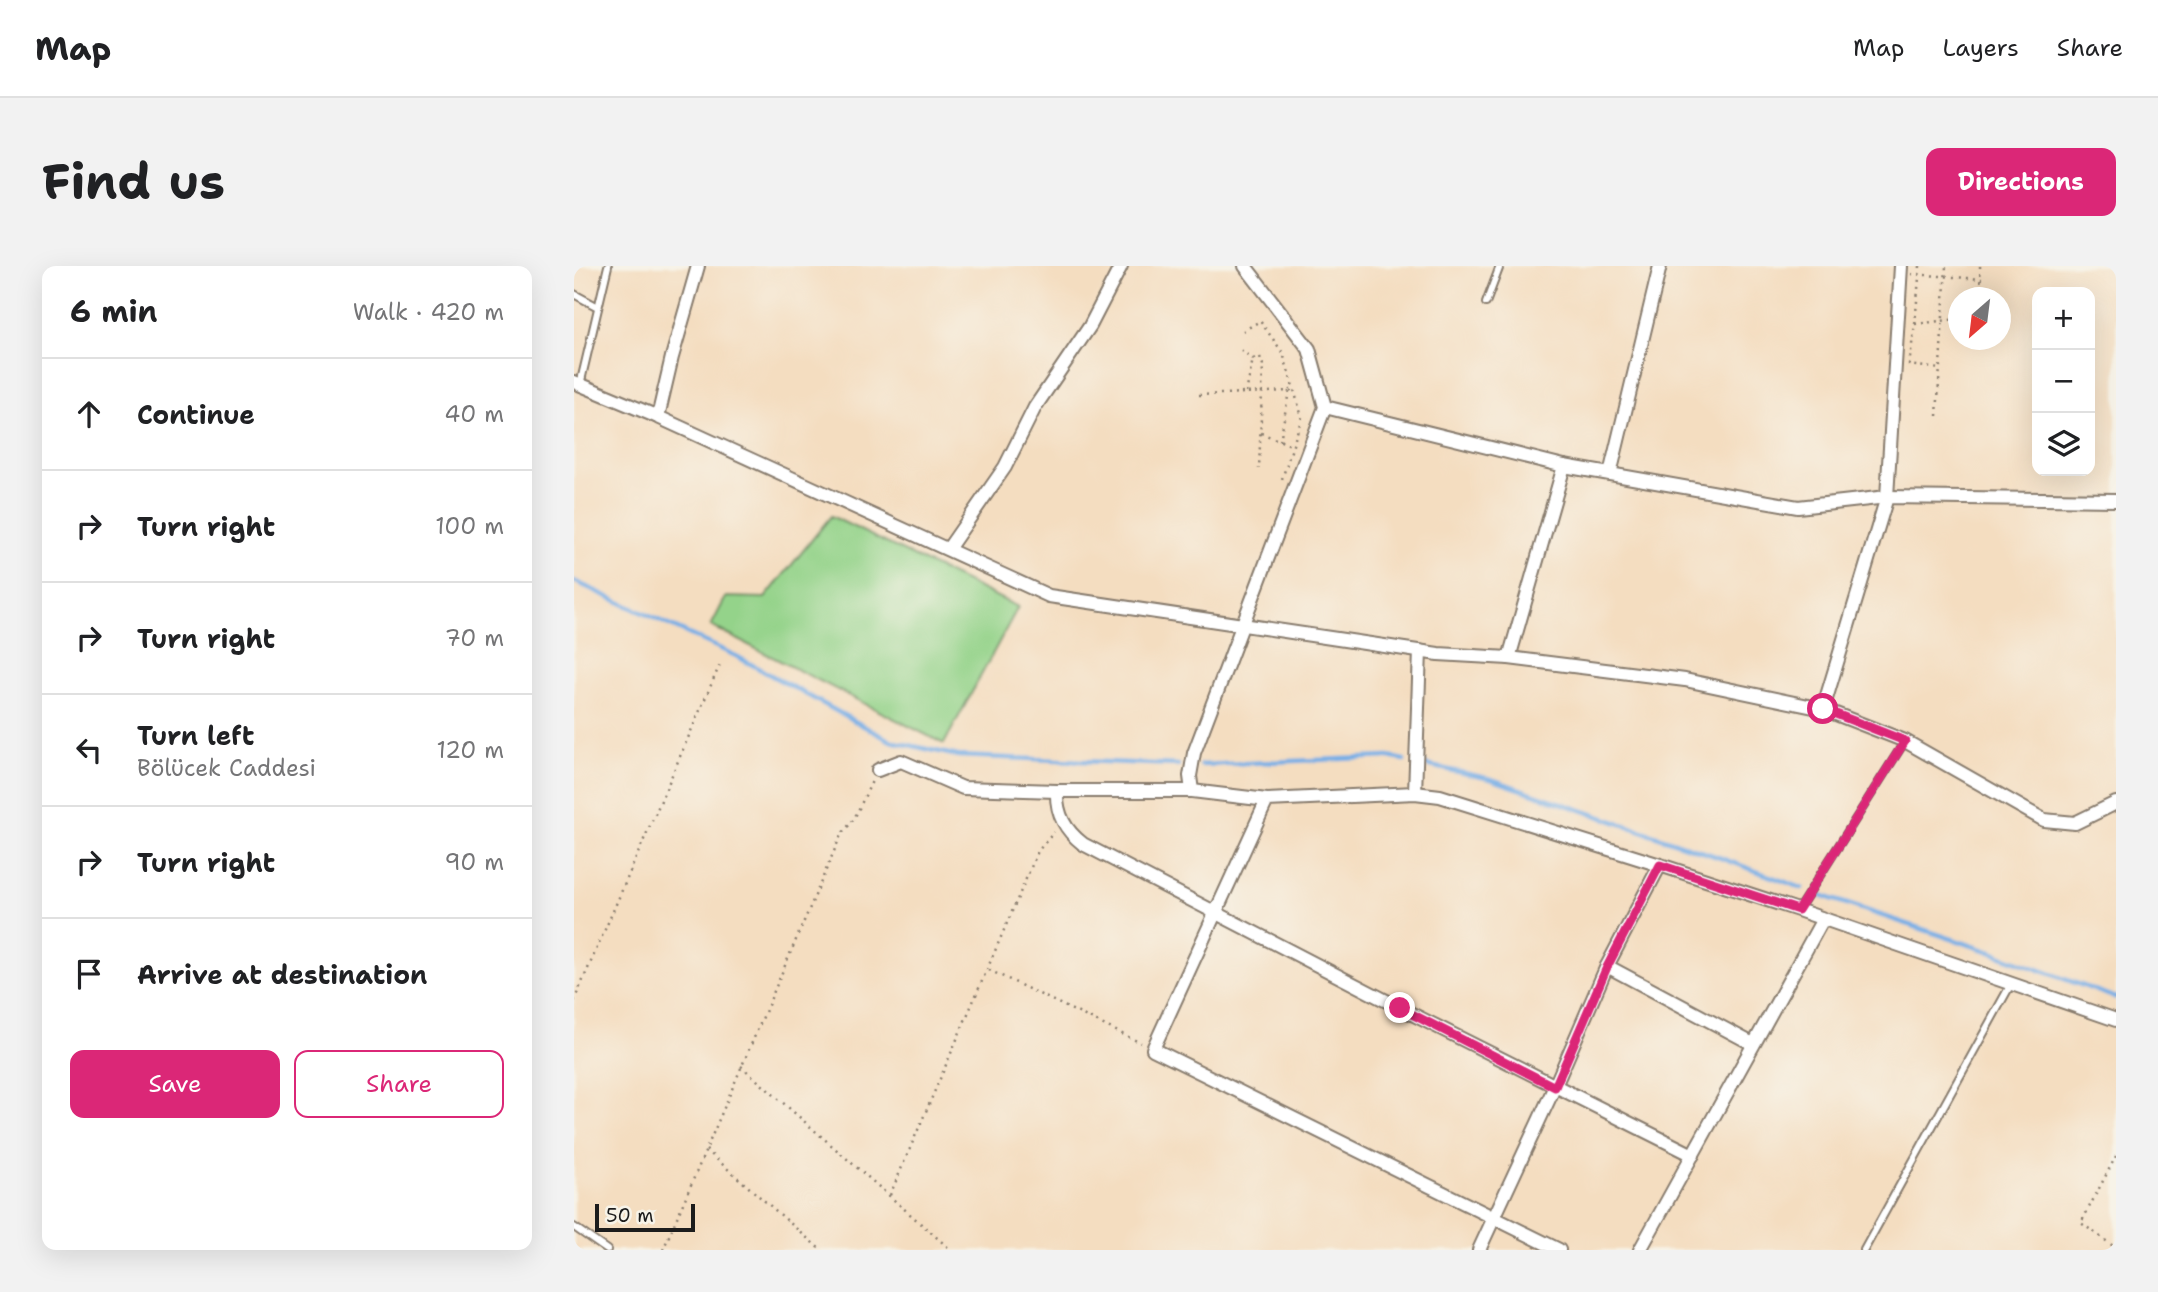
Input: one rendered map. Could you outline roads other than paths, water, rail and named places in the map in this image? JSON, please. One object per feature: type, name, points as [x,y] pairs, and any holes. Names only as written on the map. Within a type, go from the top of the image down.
[{"type":"street","points":[[658,417],[698,266]]},
{"type":"street","points":[[948,549],[1005,467],[1035,407],[1090,326],[1121,266]]},
{"type":"street","points":[[1192,791],[1190,776],[1194,753],[1325,407],[1309,349],[1245,266]]},
{"type":"street","points":[[1610,474],[1660,266]]},
{"type":"street","points":[[1823,709],[1887,496],[1901,270]]},
{"type":"street","points":[[577,384],[658,417],[1049,596],[1420,651],[1509,658],[1685,680],[1823,709],[1905,741],[2044,820],[2075,823],[2116,803]]},
{"type":"street","points":[[1325,407],[1564,466],[1798,507],[1887,496],[2116,500]]},
{"type":"street","points":[[1509,658],[1564,466]]},
{"type":"street","points":[[1415,793],[1420,651]]},
{"type":"street","points":[[877,770],[901,761],[963,788],[1192,791],[1267,800],[1415,793],[1440,796],[1800,907],[1823,919],[2116,1020]]},
{"type":"street","points":[[1057,791],[1058,808],[1064,824],[1083,844],[1555,1087],[1693,1155]]},
{"type":"street","points":[[1267,800],[1153,1049],[1559,1250]]},
{"type":"street","points":[[1479,1250],[1607,967],[1660,865]]},
{"type":"street","points":[[1640,1250],[1823,919]]},
{"type":"street","points":[[1607,967],[1753,1044]]},
{"type":"lane","points":[[577,384],[608,266]]},
{"type":"lane","points":[[1486,303],[1500,266]]},
{"type":"lane","points":[[574,294],[598,307]]},
{"type":"lane","points":[[1800,907],[1905,741]]},
{"type":"lane","points":[[1864,1250],[2011,984]]},
{"type":"lane","points":[[574,1227],[607,1250]]},
{"type":"waterway","points":[[574,581],[736,656],[891,741],[958,756],[1178,765]]},
{"type":"waterway","points":[[1201,765],[1388,757],[1404,760]]},
{"type":"waterway","points":[[1426,765],[1491,779],[1802,888]]},
{"type":"waterway","points":[[1817,894],[1994,953],[2116,998]]}]
